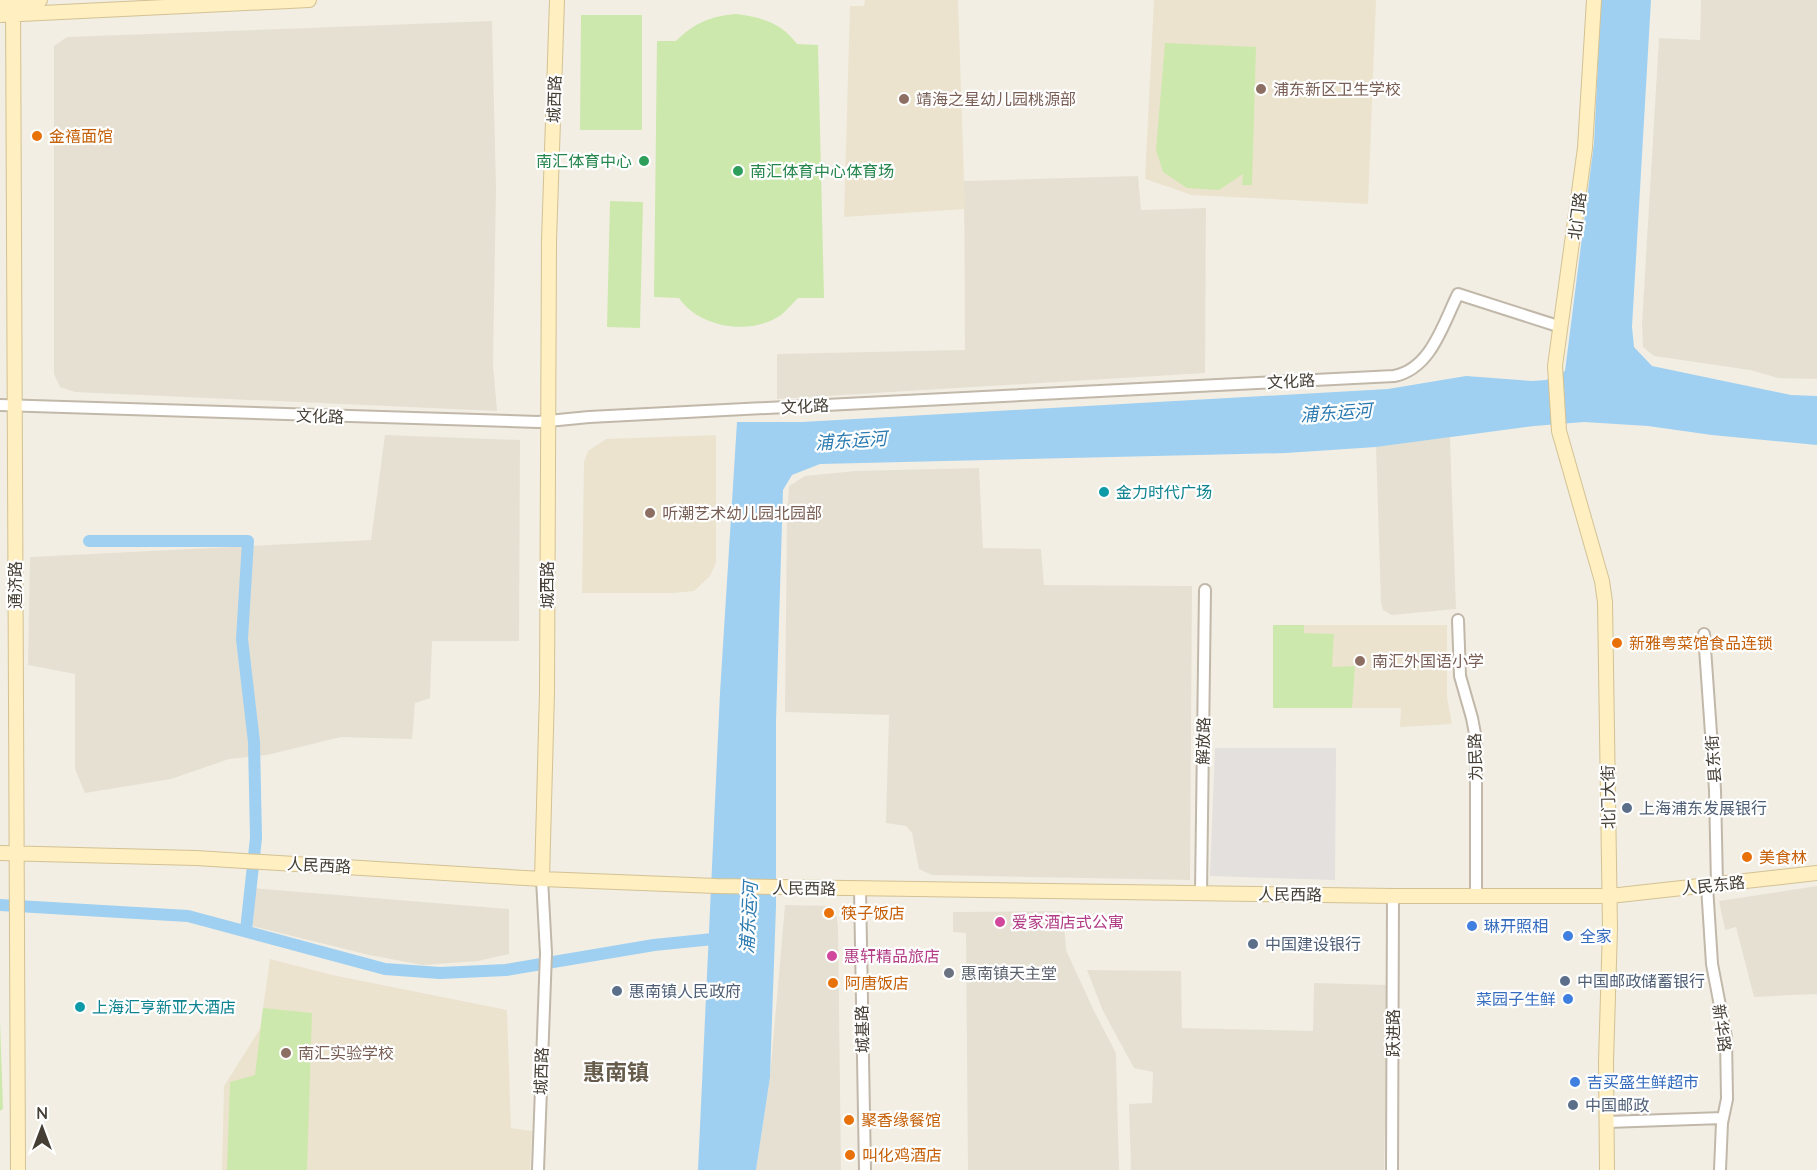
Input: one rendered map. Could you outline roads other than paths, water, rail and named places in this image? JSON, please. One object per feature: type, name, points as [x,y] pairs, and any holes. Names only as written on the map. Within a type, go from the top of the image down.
[{"type":"street","points":[[8,6],[40,0]]},
{"type":"street","points":[[8,6],[309,0]]},
{"type":"street","name":"城西路","points":[[538,1170],[546,969],[542,879],[547,692],[549,241],[557,0]]},
{"type":"street","name":"北门路","points":[[1559,431],[1555,366],[1585,148],[1594,0]]},
{"type":"street","name":"通济路","points":[[8,6],[7,405],[16,854],[18,1170]]},
{"type":"street","name":"文化路","points":[[7,405],[549,422],[589,417],[1394,376],[1415,368],[1427,356],[1458,294],[1560,327]]},
{"type":"street","name":"北门大街","points":[[1559,431],[1604,587],[1610,896],[1607,1170]]},
{"type":"street","name":"解放路","points":[[1202,892],[1205,590]]},
{"type":"street","name":"为民路","points":[[1458,620],[1460,676],[1476,739],[1476,896]]},
{"type":"street","name":"县东街","points":[[1704,634],[1715,790],[1712,885]]},
{"type":"street","name":"人民西路","points":[[0,853],[213,860],[542,879],[788,888],[1393,896],[1610,896]]},
{"type":"street","name":"人民东路","points":[[1610,896],[1817,873]]},
{"type":"street","name":"新华路","points":[[1712,885],[1712,964],[1726,1037],[1726,1099],[1720,1170]]},
{"type":"street","name":"城基路","points":[[860,889],[864,1170]]},
{"type":"street","name":"跃进路","points":[[1392,1170],[1393,896]]},
{"type":"street","points":[[1607,1122],[1723,1118]]},
{"type":"water","name":"浦东运河","points":[[1601,0],[1651,0],[1632,327],[1634,347],[1652,366],[1791,395],[1817,396],[1817,445],[1648,426],[1584,422],[1534,426],[1376,447],[1286,453],[820,464],[792,475],[783,490],[776,721],[776,906],[770,1077],[756,1170],[698,1170],[720,693],[737,422],[802,422],[1388,389],[1466,376],[1532,381],[1546,380],[1565,371],[1594,143]]},
{"type":"waterway","points":[[89,541],[248,541],[242,639],[254,742],[256,838],[246,930]]},
{"type":"waterway","points":[[0,905],[188,916],[385,969],[440,973],[506,970],[654,945],[723,938]]},
{"type":"place","name":"浦东新区卫生学校","points":[[1261,89]]},
{"type":"place","name":"靖海之星幼儿园桃源部","points":[[904,99]]},
{"type":"place","name":"金禧面馆","points":[[37,136]]},
{"type":"place","name":"南汇体育中心","points":[[644,161]]},
{"type":"place","name":"南汇体育中心体育场","points":[[738,171]]},
{"type":"place","name":"金力时代广场","points":[[1104,492]]},
{"type":"place","name":"听潮艺术幼儿园北园部","points":[[650,513]]},
{"type":"place","name":"新雅粤菜馆食品连锁","points":[[1617,643]]},
{"type":"place","name":"南汇外国语小学","points":[[1360,661]]},
{"type":"place","name":"上海浦东发展银行","points":[[1627,808]]},
{"type":"place","name":"美食林","points":[[1747,857]]},
{"type":"place","name":"筷子饭店","points":[[829,913]]},
{"type":"place","name":"爱家酒店式公寓","points":[[1000,922]]},
{"type":"place","name":"琳开照相","points":[[1472,926]]},
{"type":"place","name":"全家","points":[[1568,936]]},
{"type":"place","name":"中国建设银行","points":[[1253,944]]},
{"type":"place","name":"惠轩精品旅店","points":[[832,956]]},
{"type":"place","name":"惠南镇天主堂","points":[[949,973]]},
{"type":"place","name":"中国邮政储蓄银行","points":[[1565,981]]},
{"type":"place","name":"阿唐饭店","points":[[833,983]]},
{"type":"place","name":"惠南镇人民政府","points":[[617,991]]},
{"type":"place","name":"菜园子生鲜","points":[[1568,999]]},
{"type":"place","name":"上海汇亨新亚大酒店","points":[[80,1007]]},
{"type":"place","name":"南汇实验学校","points":[[286,1053]]},
{"type":"place","name":"吉买盛生鲜超市","points":[[1575,1082]]},
{"type":"place","name":"中国邮政","points":[[1573,1105]]},
{"type":"place","name":"聚香缘餐馆","points":[[849,1120]]},
{"type":"place","name":"叫化鸡酒店","points":[[850,1155]]},
{"type":"district","name":"惠南镇","points":[[616,1072]]}]
